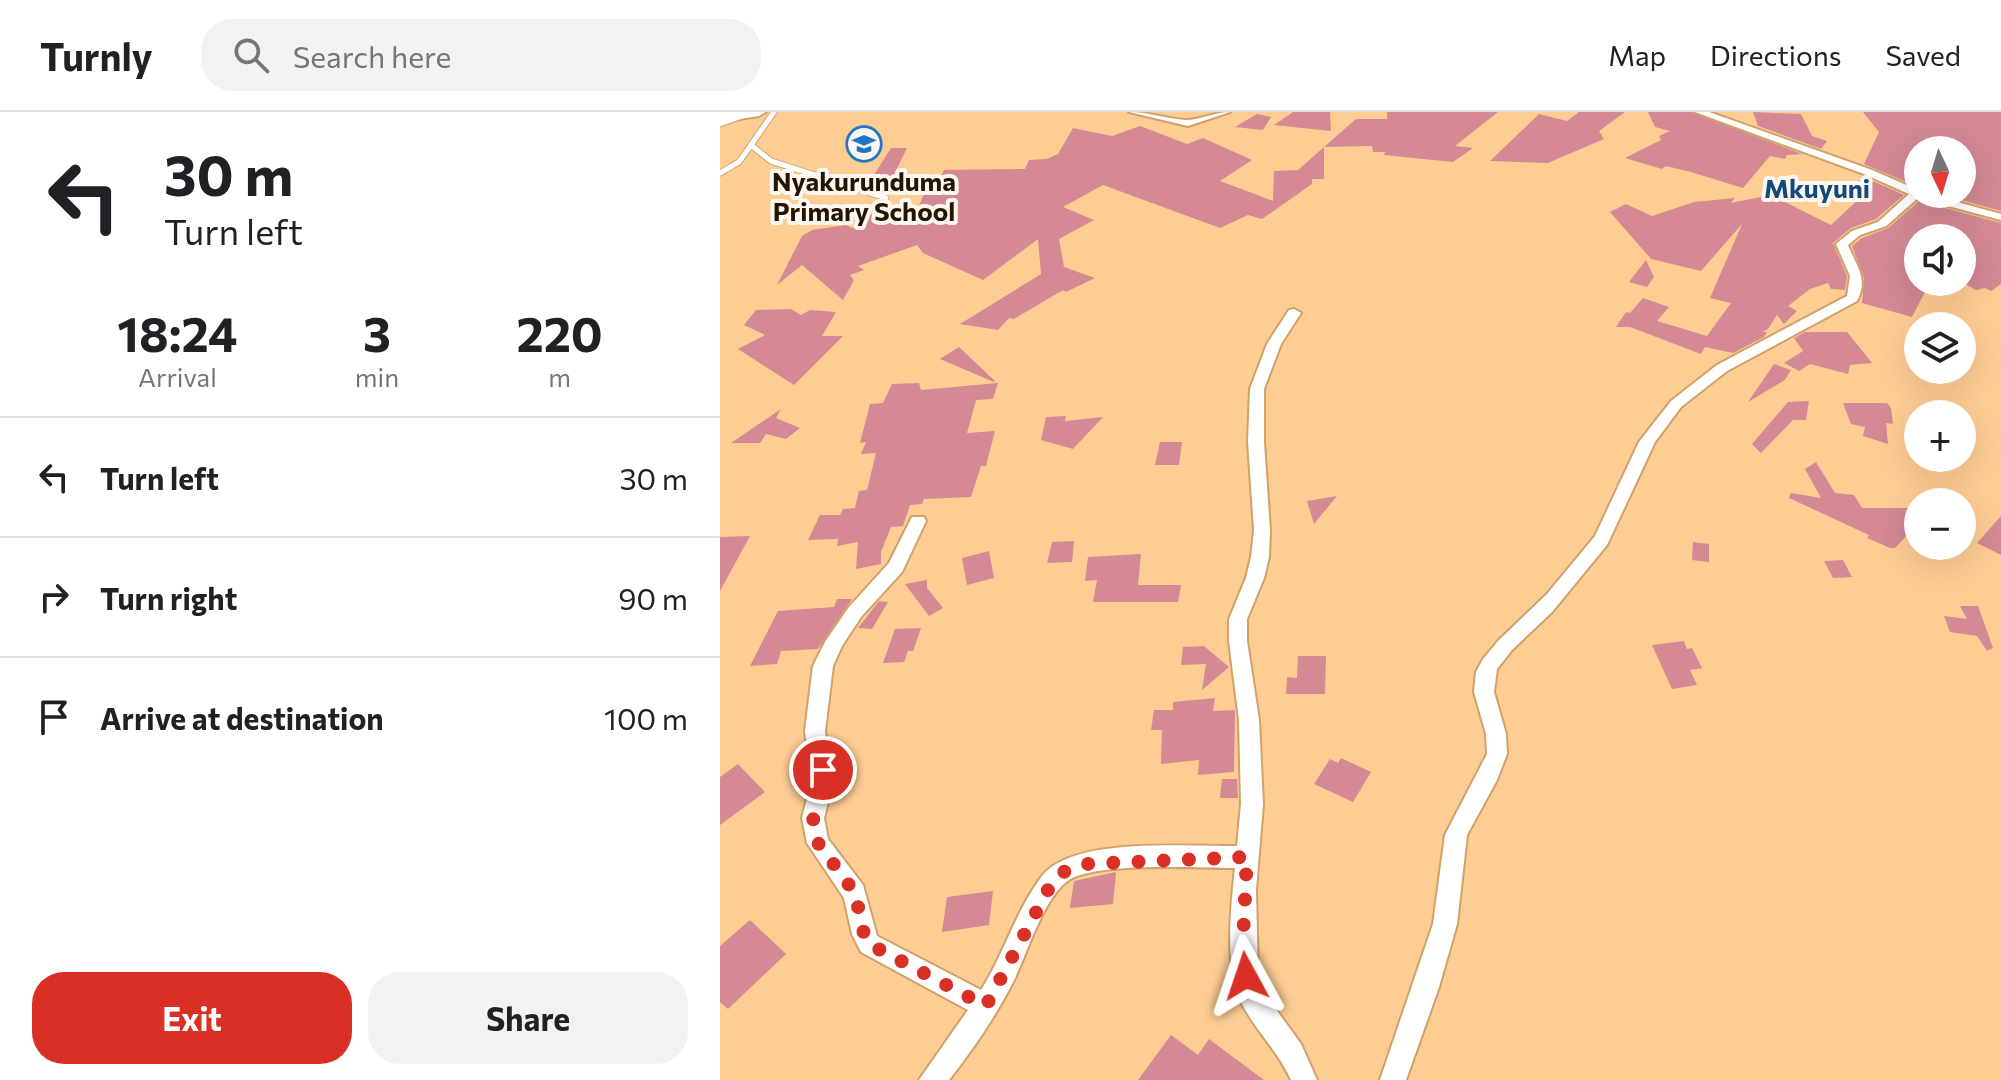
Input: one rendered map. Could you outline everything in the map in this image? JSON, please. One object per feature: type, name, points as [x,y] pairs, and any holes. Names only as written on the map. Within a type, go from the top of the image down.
[{"type":"street","points":[[1134,112],[1181,123],[1225,112]]},
{"type":"street","points":[[1700,112],[1857,168],[1904,189]]},
{"type":"street","points":[[720,118],[753,113]]},
{"type":"street","points":[[1393,1080],[1443,930],[1463,812],[1493,766],[1497,752],[1498,735],[1484,677],[1490,664],[1509,639],[1530,623],[1608,534],[1635,463],[1656,427],[1681,397],[1754,347],[1852,298],[1857,290],[1856,266],[1842,244],[1856,233],[1882,224],[1904,205]]},
{"type":"street","points":[[1968,208],[2001,217]]},
{"type":"street","points":[[1294,313],[1263,369],[1255,408],[1262,530],[1260,557],[1238,619],[1238,630],[1249,720],[1252,804],[1243,939],[1246,976],[1251,996],[1292,1053],[1304,1080]]},
{"type":"street","points":[[918,521],[896,567],[855,612],[834,642],[823,666],[815,731],[822,783],[813,818],[818,843],[855,893],[869,944],[986,1006]]},
{"type":"street","points":[[932,1080],[971,1032],[1033,915],[1061,873],[1086,864],[1247,857]]},
{"type":"lane","points":[[720,173],[737,164],[774,112]]},
{"type":"lane","points":[[752,146],[771,161],[886,198]]},
{"type":"building","points":[[1293,112],[1330,112],[1331,131],[1274,125]]},
{"type":"building","points":[[1387,112],[1498,112],[1455,146],[1473,148],[1453,162],[1384,155],[1385,152],[1373,152],[1372,146],[1324,147],[1356,119],[1387,119]]},
{"type":"building","points":[[1579,112],[1625,112],[1599,131],[1604,139],[1548,163],[1490,161],[1539,114],[1567,121]]},
{"type":"building","points":[[1648,112],[1692,112],[1802,154],[1787,155],[1785,159],[1770,156],[1743,188],[1691,172],[1666,166],[1662,169],[1625,158],[1661,140],[1659,136],[1670,131],[1655,127]]},
{"type":"building","points":[[1753,112],[1801,114],[1812,136],[1827,141],[1821,149],[1758,126]]},
{"type":"building","points":[[1863,112],[2001,112],[2001,211],[1976,204],[1976,136],[1904,136],[1904,181],[1864,164],[1879,132]]},
{"type":"building","points":[[1257,114],[1271,117],[1263,130],[1235,127]]},
{"type":"building","points":[[1140,126],[1187,144],[1203,138],[1252,160],[1220,181],[1273,201],[1274,171],[1298,170],[1324,147],[1324,179],[1312,179],[1312,184],[1262,219],[1248,215],[1220,228],[1103,185],[1063,207],[1094,220],[1059,239],[1064,267],[1095,278],[1066,292],[1063,290],[1014,319],[1009,318],[998,330],[960,324],[1041,274],[1038,239],[983,280],[923,253],[917,245],[858,266],[864,270],[850,275],[854,280],[843,300],[802,265],[777,285],[802,236],[812,230],[846,225],[852,228],[865,223],[871,214],[916,213],[924,194],[935,180],[939,180],[944,170],[1025,169],[1029,160],[1047,159],[1058,154],[1073,128],[1112,136]]},
{"type":"building","points":[[891,148],[907,148],[891,181],[886,188],[867,186]]},
{"type":"building","points":[[1864,177],[1904,195],[1876,219],[1851,228],[1833,243],[1847,276],[1845,290],[1831,289],[1828,283],[1810,289],[1788,306],[1797,311],[1784,324],[1777,315],[1768,329],[1762,332],[1767,332],[1764,337],[1733,353],[1705,347],[1701,354],[1630,327],[1616,327],[1626,312],[1630,313],[1643,298],[1669,307],[1657,321],[1707,336],[1731,303],[1710,298],[1742,224],[1701,271],[1651,259],[1610,212],[1626,204],[1652,216],[1694,202],[1735,198],[1731,203],[1771,195],[1831,225],[1862,196],[1843,191]]},
{"type":"building","points":[[1911,208],[1945,208],[2001,223],[2001,284],[1991,291],[1985,288],[1976,290],[1976,224],[1904,224],[1904,296],[1923,296],[1915,312],[1904,312],[1904,315],[1862,303],[1864,278],[1852,246],[1862,238],[1888,228]]},
{"type":"building","points":[[1646,260],[1654,277],[1647,287],[1629,282]]},
{"type":"building","points":[[791,309],[801,315],[810,310],[836,312],[822,336],[843,336],[794,385],[738,349],[765,335],[744,325],[756,310]]},
{"type":"building","points":[[1805,332],[1847,332],[1872,363],[1850,365],[1848,374],[1810,364],[1799,371],[1784,363],[1803,351],[1794,338]]},
{"type":"building","points":[[959,347],[995,381],[940,359]]},
{"type":"building","points":[[1774,364],[1791,370],[1785,380],[1748,402]]},
{"type":"building","points":[[919,383],[921,390],[998,383],[993,399],[976,400],[967,433],[995,431],[986,466],[981,466],[971,497],[924,499],[922,504],[910,505],[903,526],[891,527],[881,552],[881,564],[856,569],[858,542],[837,546],[838,539],[808,540],[820,515],[840,515],[843,509],[855,508],[859,491],[867,490],[876,453],[861,454],[866,442],[860,443],[870,404],[883,403],[892,384]]},
{"type":"building","points":[[1809,401],[1806,420],[1793,420],[1761,453],[1752,444],[1788,402]]},
{"type":"building","points":[[1843,403],[1887,403],[1891,408],[1893,424],[1886,423],[1888,444],[1863,436],[1865,427],[1851,424]]},
{"type":"building","points":[[781,409],[776,418],[800,428],[786,439],[766,434],[760,443],[731,443]]},
{"type":"building","points":[[1066,416],[1065,421],[1103,417],[1073,449],[1041,440],[1046,417]]},
{"type":"building","points":[[1160,442],[1182,442],[1179,465],[1155,465]]},
{"type":"building","points":[[1816,462],[1835,493],[1854,495],[1862,508],[1904,508],[1904,538],[1895,548],[1890,548],[1789,498],[1791,493],[1821,498],[1805,469]]},
{"type":"building","points":[[1337,496],[1314,524],[1307,501]]},
{"type":"building","points":[[2001,516],[2001,555],[1977,543]]},
{"type":"building","points":[[750,536],[720,591],[720,537]]},
{"type":"building","points":[[1074,541],[1072,562],[1047,563],[1052,542]]},
{"type":"building","points":[[1693,542],[1709,544],[1709,562],[1692,560]]},
{"type":"building","points":[[989,551],[994,578],[967,585],[962,558]]},
{"type":"building","points":[[1141,554],[1138,585],[1181,585],[1178,602],[1093,602],[1097,580],[1085,581],[1088,557]]},
{"type":"building","points":[[1843,560],[1852,577],[1833,578],[1824,561]]},
{"type":"building","points":[[927,580],[927,588],[943,608],[929,616],[905,584]]},
{"type":"building","points":[[837,599],[852,599],[818,649],[781,651],[777,664],[750,666],[778,611],[834,607]]},
{"type":"building","points":[[879,601],[888,602],[872,629],[858,628]]},
{"type":"building","points":[[1960,606],[1978,606],[1993,648],[1987,651],[1977,636],[1950,632],[1944,616],[1967,619]]},
{"type":"building","points":[[921,628],[913,651],[908,651],[904,662],[883,663],[895,629]]},
{"type":"building","points":[[1684,641],[1687,649],[1692,648],[1702,668],[1690,670],[1697,685],[1672,689],[1652,645]]},
{"type":"building","points":[[1204,646],[1229,667],[1202,690],[1206,664],[1181,665],[1183,647]]},
{"type":"building","points":[[1298,656],[1326,656],[1325,694],[1286,694],[1287,677],[1297,678]]},
{"type":"building","points":[[1215,698],[1213,711],[1235,710],[1234,772],[1198,775],[1199,760],[1161,764],[1162,730],[1151,730],[1154,710],[1173,710],[1173,702]]},
{"type":"building","points":[[1341,758],[1371,772],[1353,802],[1314,784],[1330,759],[1338,763]]},
{"type":"building","points":[[738,764],[765,792],[720,825],[720,777]]},
{"type":"building","points":[[1222,779],[1237,779],[1238,798],[1220,798]]},
{"type":"building","points":[[1116,872],[1113,904],[1070,908],[1074,881]]},
{"type":"building","points":[[993,891],[989,925],[942,932],[947,897]]},
{"type":"building","points":[[750,920],[786,954],[728,1009],[720,1002],[720,946]]},
{"type":"building","points":[[1171,1035],[1198,1055],[1209,1039],[1264,1080],[1138,1080]]},
{"type":"place","name":"Nyakurunduma Primary School","points":[[864,144]]},
{"type":"district","name":"Mkuyuni","points":[[1817,189]]},
{"type":"route","points":[[823,770],[813,818],[818,843],[855,893],[869,944],[986,1006],[1049,888],[1061,873],[1086,864],[1247,857],[1243,939],[1246,976]]}]
